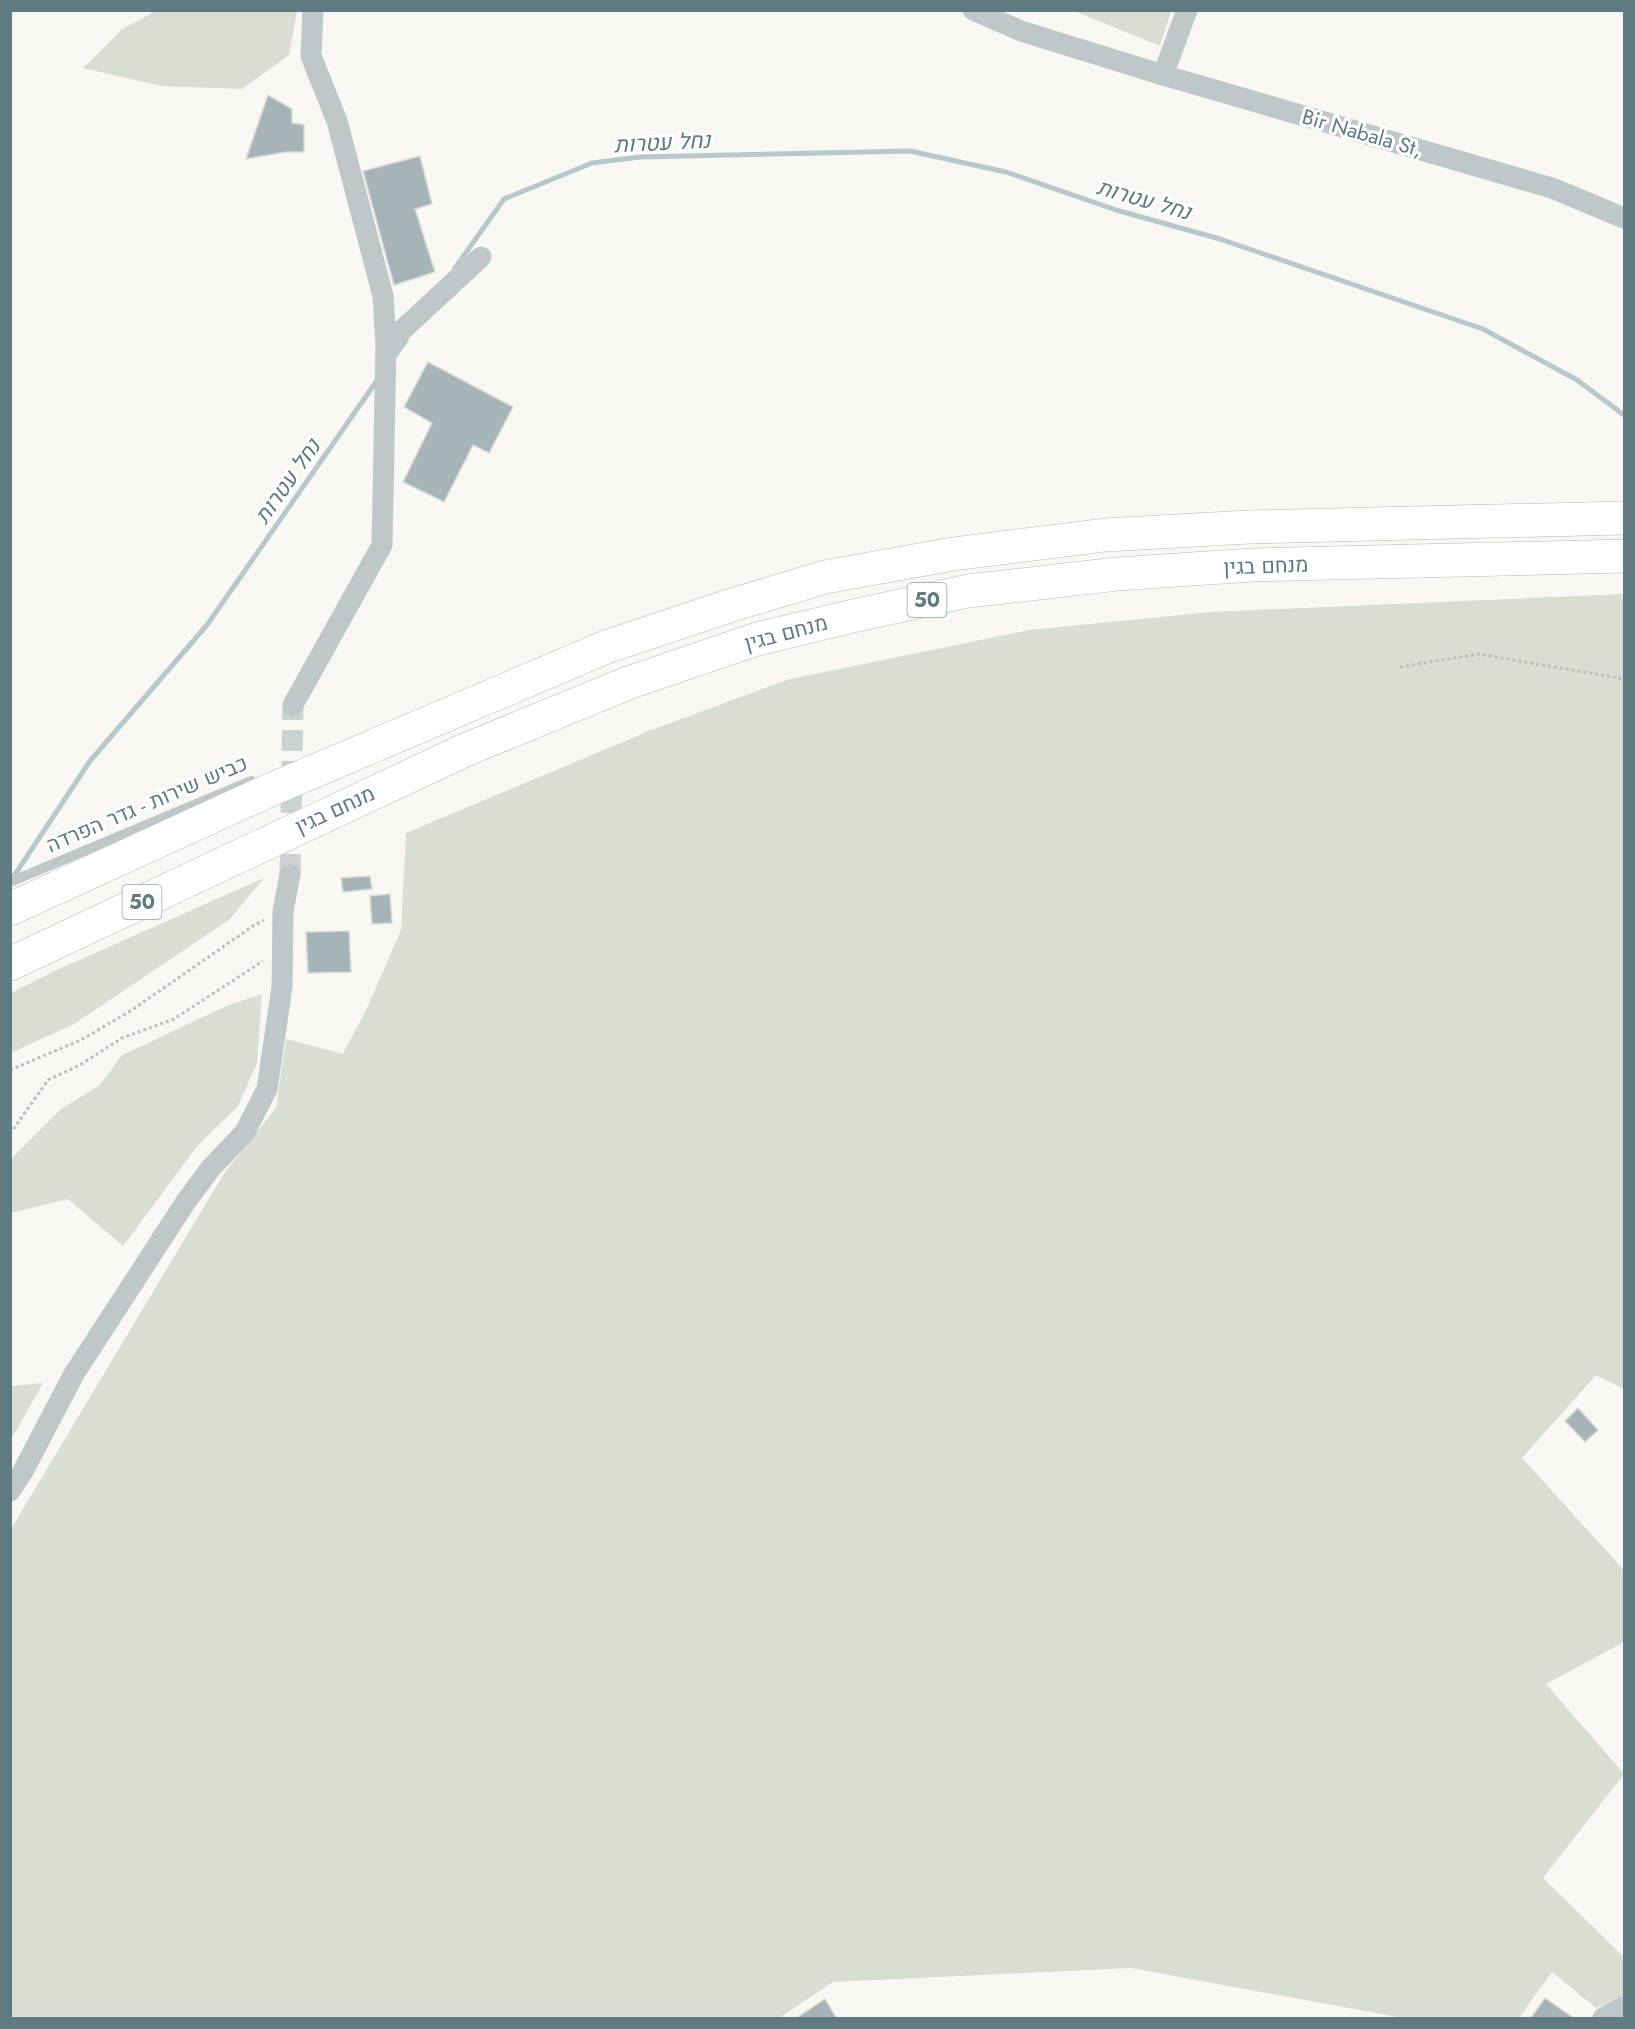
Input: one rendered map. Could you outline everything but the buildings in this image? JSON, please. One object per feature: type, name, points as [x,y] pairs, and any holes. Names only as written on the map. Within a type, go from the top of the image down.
[{"type":"highway","name":"מנחם בגין","points":[[10,909],[270,790],[606,647],[732,605],[825,578],[953,554],[1105,535],[1249,527],[1624,518]]},
{"type":"highway","name":"מנחם בגין","points":[[10,964],[465,750],[628,683],[757,639],[968,591],[1117,574],[1252,565],[1624,556]]},
{"type":"street","points":[[293,705],[382,545],[386,345],[383,296],[337,121],[311,56],[313,10]]},
{"type":"street","name":"Bir Nabala St,","points":[[973,10],[1022,31],[1162,75],[1552,188],[1624,218]]},
{"type":"street","points":[[1162,75],[1186,10]]},
{"type":"street","points":[[386,345],[481,257]]},
{"type":"street","points":[[10,1491],[22,1473],[74,1374],[185,1203],[210,1169],[245,1132],[267,1089],[282,987],[283,911],[290,875]]},
{"type":"street","points":[[1603,2019],[1624,2007]]},
{"type":"lane","name":"כביש שירות - גדר הפרדה","points":[[10,882],[266,775]]},
{"type":"path","points":[[1400,667],[1478,654],[1624,679]]},
{"type":"path","points":[[10,1070],[81,1040],[132,1010],[253,926],[283,911]]},
{"type":"path","points":[[10,1134],[48,1080],[80,1065],[122,1038],[174,1019],[283,948]]},
{"type":"shaded area","points":[[157,10],[297,11],[289,55],[242,89],[161,86],[83,68],[121,30]]},
{"type":"shaded area","points":[[1074,11],[1171,11],[1160,46]]},
{"type":"shaded area","points":[[1624,594],[1624,1389],[1596,1375],[1522,1458],[1624,1570],[1624,1642],[1546,1684],[1624,1774],[1543,1878],[1624,1957],[1624,1998],[1596,2008],[1552,1972],[1519,2018],[1403,2018],[1131,1968],[833,1982],[779,2018],[11,2018],[11,1529],[225,1172],[276,1108],[286,1039],[343,1054],[368,1006],[401,930],[406,833],[649,731],[786,680],[1029,630],[1211,612]]},
{"type":"shaded area","points":[[264,878],[230,919],[74,1024],[11,1053],[11,993],[57,970]]},
{"type":"shaded area","points":[[262,994],[257,1063],[238,1106],[198,1145],[123,1246],[68,1199],[11,1213],[11,1159],[61,1109],[100,1085],[122,1055],[229,1005]]},
{"type":"shaded area","points":[[43,1383],[11,1440],[11,1386]]},
{"type":"waterway","name":"נחל עטרות","points":[[455,268],[504,199],[592,163],[640,157],[910,151],[1006,172],[1116,210],[1220,239],[1483,329],[1577,380],[1624,415]]},
{"type":"waterway","name":"נחל עטרות","points":[[394,357],[406,340]]},
{"type":"waterway","name":"נחל עטרות","points":[[12,879],[90,761],[207,625],[378,379]]},
{"type":"tunnel","points":[[290,875],[293,705]]}]
